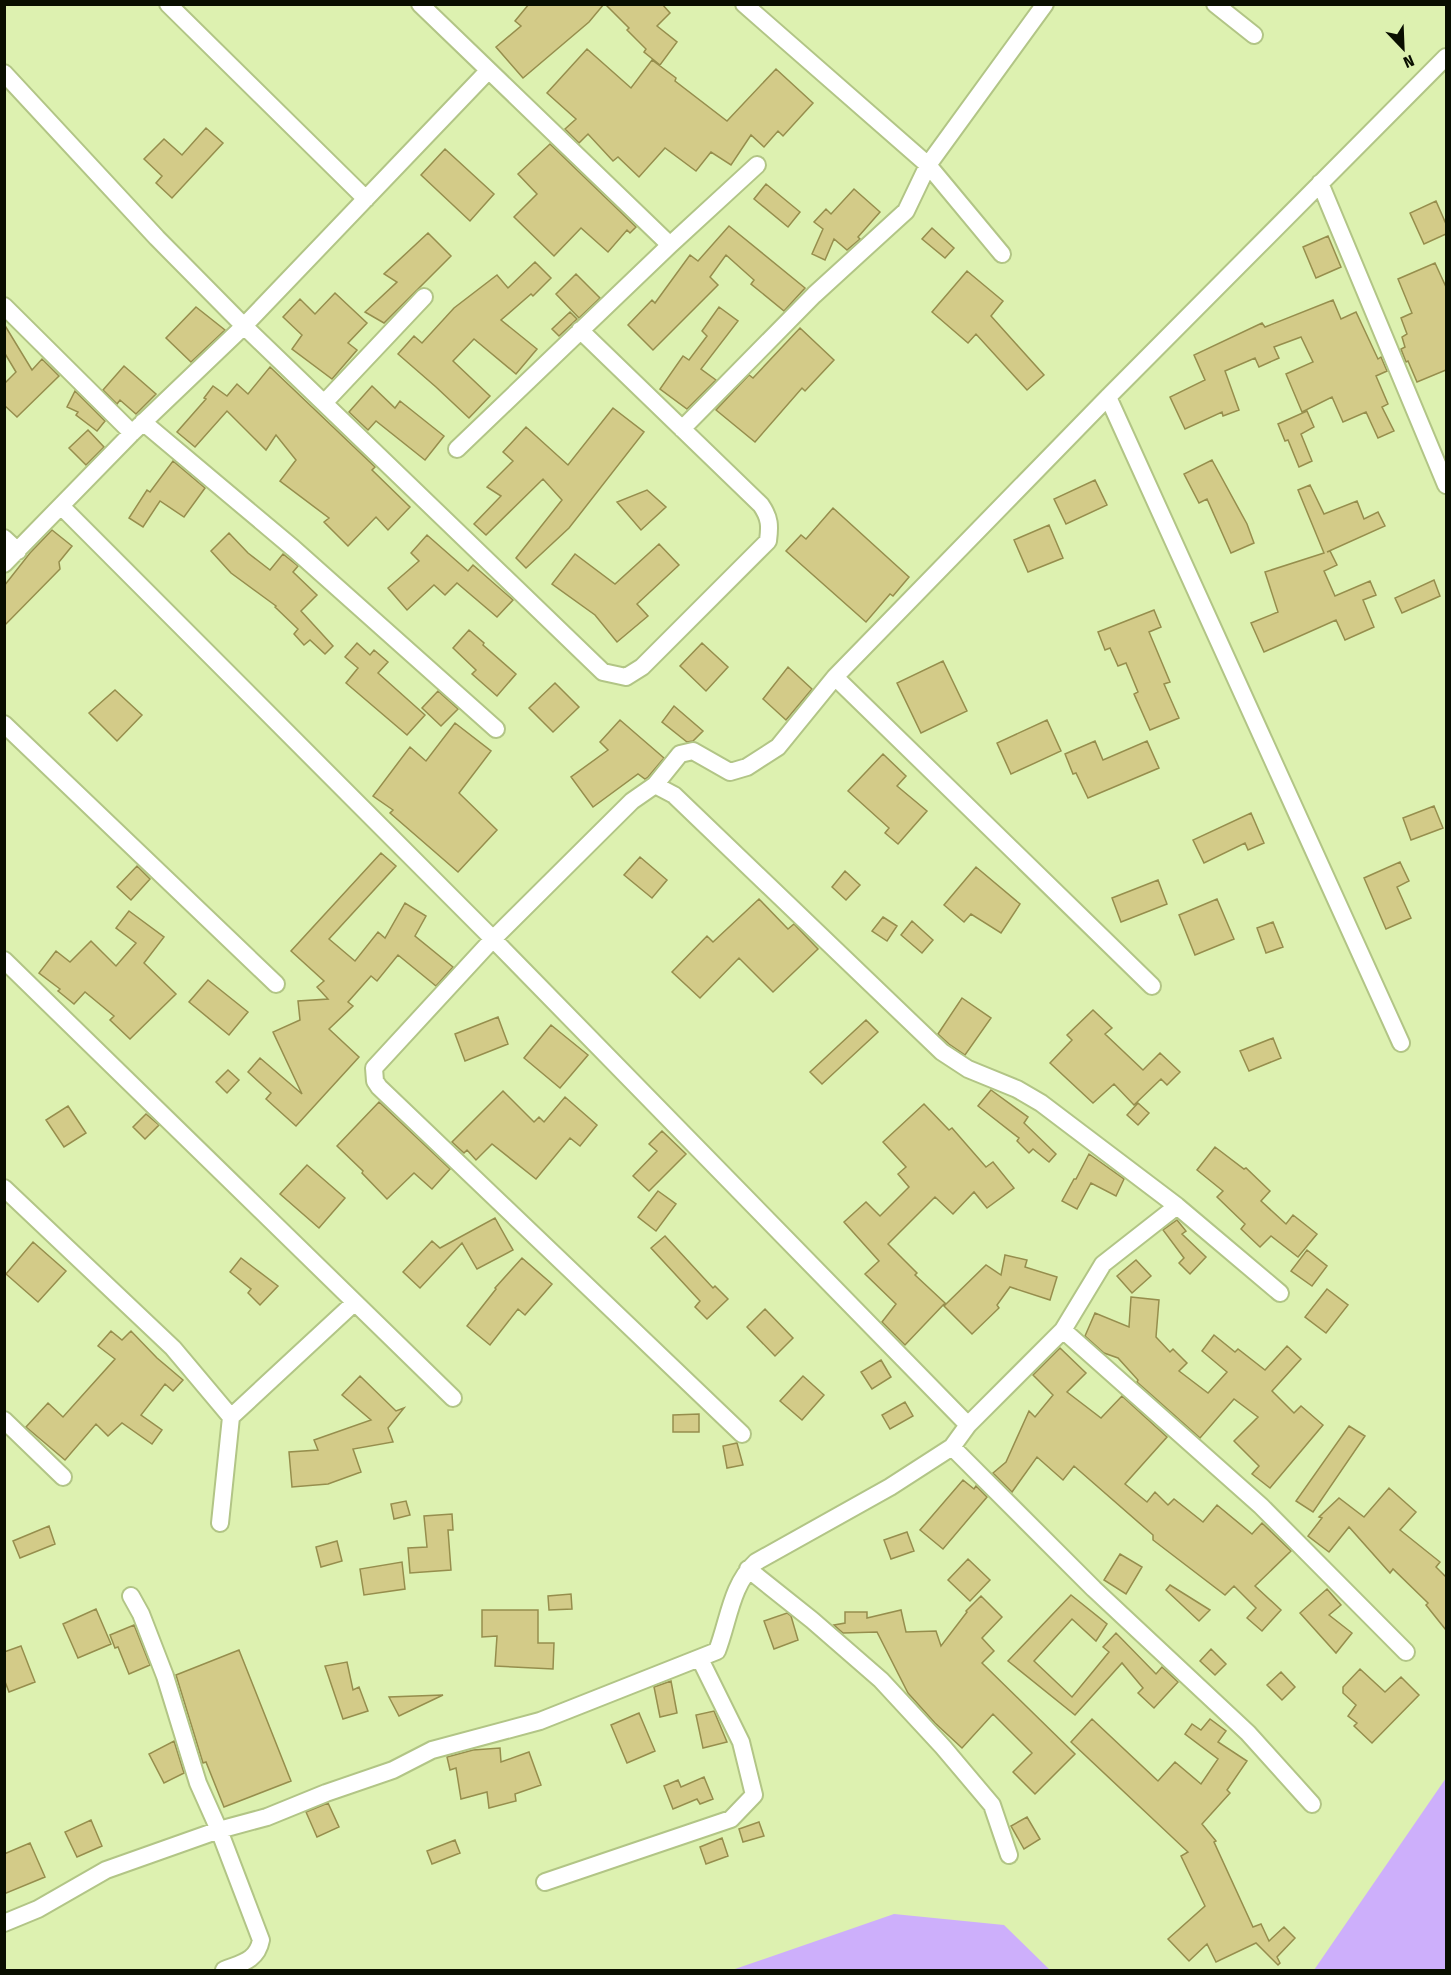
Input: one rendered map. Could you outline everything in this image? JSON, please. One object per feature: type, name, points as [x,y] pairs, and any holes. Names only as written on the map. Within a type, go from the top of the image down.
[{"type":"street","points":[[168,4],[366,199]]},
{"type":"street","points":[[420,4],[670,245]]},
{"type":"street","points":[[744,4],[928,165],[1002,254]]},
{"type":"street","points":[[682,429],[814,295],[906,211],[928,165],[1045,4]]},
{"type":"street","points":[[1215,4],[1254,35]]},
{"type":"street","points":[[742,1434],[375,1081],[374,1068],[493,939],[632,801],[655,785],[680,754],[693,751],[730,772],[747,767],[778,747],[835,678],[1108,397],[1446,57]]},
{"type":"street","points":[[4,564],[138,428],[244,326],[489,71]]},
{"type":"street","points":[[4,73],[156,238],[244,326],[603,672],[627,677],[642,667],[768,541],[770,525],[768,514],[580,330]]},
{"type":"street","points":[[456,449],[757,165]]},
{"type":"street","points":[[1320,183],[1446,485]]},
{"type":"street","points":[[324,403],[424,297]]},
{"type":"street","points":[[4,306],[138,428],[293,548],[496,729]]},
{"type":"street","points":[[1108,397],[1401,1043]]},
{"type":"street","points":[[61,506],[493,939],[968,1425]]},
{"type":"street","points":[[4,538],[18,551]]},
{"type":"street","points":[[835,678],[1152,986]]},
{"type":"street","points":[[4,724],[276,984]]},
{"type":"street","points":[[655,785],[674,795],[942,1052],[968,1069],[1017,1089],[1041,1104],[1177,1206],[1280,1293]]},
{"type":"street","points":[[4,960],[453,1398]]},
{"type":"street","points":[[4,1188],[173,1348],[231,1417]]},
{"type":"street","points":[[4,1923],[38,1909],[106,1870],[219,1830],[267,1817],[326,1793],[393,1770],[432,1750],[540,1721],[717,1651],[735,1591],[748,1569],[756,1562],[890,1487],[952,1447],[968,1425],[1063,1330],[1103,1264],[1177,1206]]},
{"type":"street","points":[[220,1523],[231,1417],[354,1303]]},
{"type":"street","points":[[1063,1330],[1261,1506],[1406,1652]]},
{"type":"street","points":[[4,1420],[63,1477]]},
{"type":"street","points":[[952,1447],[1094,1589],[1248,1733],[1312,1804]]},
{"type":"street","points":[[748,1569],[812,1620],[881,1680],[943,1747],[992,1804],[1009,1855]]},
{"type":"street","points":[[131,1596],[141,1614],[165,1676],[198,1783],[219,1830],[261,1940],[259,1950],[253,1958],[224,1971]]},
{"type":"street","points":[[545,1882],[730,1819],[754,1795],[741,1742],[700,1659]]},
{"type":"shaded area","points":[[1446,1778],[1446,1970],[1314,1970]]},
{"type":"shaded area","points":[[894,1914],[1004,1925],[1050,1970],[732,1970]]},
{"type":"building","points":[[529,4],[604,4],[589,22],[523,78],[496,47],[521,26],[515,21]]},
{"type":"building","points":[[605,4],[662,4],[670,13],[657,26],[677,42],[660,65],[644,52],[646,49],[627,30],[629,28]]},
{"type":"building","points":[[587,49],[631,88],[652,60],[727,121],[776,69],[813,103],[783,136],[778,131],[764,147],[751,135],[731,165],[711,152],[696,171],[665,148],[639,177],[618,157],[613,161],[588,134],[579,143],[565,129],[576,119],[547,93]]},
{"type":"building","points":[[206,128],[223,143],[172,198],[156,183],[162,176],[144,159],[164,139],[182,155]]},
{"type":"building","points":[[550,144],[636,227],[630,233],[627,230],[608,252],[581,228],[554,256],[514,217],[537,194],[518,174]]},
{"type":"building","points":[[445,149],[494,194],[470,221],[421,175]]},
{"type":"building","points":[[766,184],[800,212],[788,227],[754,199]]},
{"type":"building","points":[[854,189],[880,212],[858,237],[860,239],[847,250],[834,239],[825,260],[812,254],[823,229],[814,222],[826,209],[831,214]]},
{"type":"building","points":[[1436,201],[1446,224],[1446,234],[1424,244],[1410,213]]},
{"type":"building","points":[[729,226],[805,288],[784,311],[751,284],[754,280],[726,255],[710,277],[718,285],[653,350],[628,325],[652,300],[655,303],[690,255],[698,261]]},
{"type":"building","points":[[932,228],[954,248],[945,258],[922,239]]},
{"type":"building","points":[[428,233],[451,256],[384,323],[365,312],[397,282],[384,274]]},
{"type":"building","points":[[1328,236],[1341,267],[1316,278],[1303,247]]},
{"type":"building","points":[[535,262],[551,278],[533,296],[531,294],[501,320],[537,349],[516,374],[474,339],[453,361],[490,396],[469,418],[398,354],[414,336],[422,343],[454,308],[497,275],[508,288]]},
{"type":"building","points":[[1435,263],[1446,287],[1446,370],[1417,382],[1401,349],[1405,347],[1402,337],[1407,334],[1401,318],[1412,313],[1398,279]]},
{"type":"building","points":[[967,271],[1003,301],[991,316],[1044,375],[1027,390],[976,334],[968,343],[932,312]]},
{"type":"building","points":[[576,274],[600,298],[579,318],[556,294]]},
{"type":"building","points":[[335,293],[367,323],[348,343],[357,350],[332,379],[292,349],[302,335],[283,317],[300,299],[315,314]]},
{"type":"building","points":[[1333,300],[1341,319],[1356,312],[1378,359],[1381,357],[1387,371],[1376,376],[1388,404],[1382,407],[1394,431],[1378,438],[1366,412],[1343,422],[1332,397],[1302,412],[1286,374],[1313,362],[1301,337],[1274,347],[1279,358],[1259,367],[1255,358],[1225,371],[1239,410],[1223,416],[1222,412],[1185,429],[1170,397],[1205,380],[1194,355],[1262,323],[1265,327]]},
{"type":"building","points":[[196,307],[225,330],[191,362],[166,338]]},
{"type":"building","points":[[719,307],[738,321],[701,369],[716,380],[687,409],[660,389],[683,356],[689,360],[707,336],[702,331]]},
{"type":"building","points":[[570,312],[577,319],[559,336],[552,329]]},
{"type":"building","points":[[4,324],[32,370],[42,359],[59,376],[17,417],[4,405],[4,384],[16,372],[4,352]]},
{"type":"building","points":[[800,328],[834,360],[805,391],[802,388],[755,442],[716,410],[749,375],[753,378]]},
{"type":"building","points":[[124,366],[156,394],[136,414],[120,400],[117,404],[103,390]]},
{"type":"building","points":[[270,367],[375,467],[372,470],[410,507],[388,530],[376,517],[348,546],[324,522],[329,518],[280,481],[296,460],[276,435],[266,450],[227,411],[195,447],[177,432],[206,399],[204,398],[213,386],[227,396],[237,384],[248,394]]},
{"type":"building","points":[[372,386],[395,408],[400,401],[444,436],[425,460],[376,421],[368,430],[349,412]]},
{"type":"building","points":[[75,391],[105,421],[97,431],[76,415],[78,412],[67,407]]},
{"type":"building","points":[[613,408],[644,432],[569,528],[526,568],[516,558],[562,500],[543,479],[486,535],[474,524],[501,496],[487,487],[513,461],[503,452],[526,427],[568,465]]},
{"type":"building","points":[[1307,411],[1314,427],[1301,434],[1312,461],[1299,467],[1288,440],[1285,441],[1278,424]]},
{"type":"building","points":[[88,430],[104,447],[86,465],[69,448]]},
{"type":"building","points":[[1212,460],[1247,524],[1254,543],[1231,553],[1207,499],[1199,503],[1184,474]]},
{"type":"building","points":[[173,461],[205,488],[184,517],[160,501],[143,527],[129,518],[147,490],[150,492]]},
{"type":"building","points":[[1095,480],[1107,505],[1066,524],[1054,499]]},
{"type":"building","points":[[1310,485],[1324,514],[1357,501],[1364,519],[1378,512],[1385,526],[1327,552],[1330,551],[1337,565],[1324,571],[1335,596],[1370,581],[1376,595],[1363,600],[1374,627],[1345,640],[1336,620],[1264,652],[1251,623],[1278,612],[1265,572],[1324,553],[1298,490]]},
{"type":"building","points":[[647,490],[666,507],[641,530],[617,502]]},
{"type":"building","points":[[833,508],[909,577],[893,596],[890,594],[866,622],[786,551],[801,535],[806,539]]},
{"type":"building","points":[[1049,525],[1063,558],[1028,572],[1014,540]]},
{"type":"building","points":[[52,530],[72,546],[59,562],[60,569],[4,626],[4,586]]},
{"type":"building","points":[[229,533],[248,553],[270,570],[283,554],[298,566],[293,572],[317,595],[301,611],[333,646],[325,654],[310,640],[304,645],[294,634],[298,629],[276,606],[231,573],[211,551]]},
{"type":"building","points":[[427,535],[468,571],[473,565],[513,600],[497,617],[457,583],[445,595],[434,585],[407,610],[388,588],[419,561],[411,553]]},
{"type":"building","points":[[659,544],[679,565],[637,604],[648,616],[617,642],[595,615],[552,584],[575,554],[615,584]]},
{"type":"building","points":[[1434,580],[1440,596],[1402,613],[1395,598]]},
{"type":"building","points":[[1154,610],[1161,627],[1149,632],[1170,682],[1164,684],[1179,718],[1150,730],[1134,694],[1138,692],[1126,663],[1118,666],[1110,648],[1105,650],[1098,632]]},
{"type":"building","points":[[469,630],[516,674],[497,696],[472,674],[476,670],[453,648]]},
{"type":"building","points":[[357,643],[370,655],[374,650],[388,662],[378,673],[425,715],[407,735],[346,683],[358,668],[345,657]]},
{"type":"building","points":[[702,643],[728,667],[706,691],[680,666]]},
{"type":"building","points":[[943,661],[967,711],[921,733],[897,683]]},
{"type":"building","points":[[788,667],[812,689],[786,720],[763,699]]},
{"type":"building","points":[[555,683],[579,707],[553,732],[529,708]]},
{"type":"building","points":[[115,690],[142,715],[117,741],[89,713]]},
{"type":"building","points":[[438,691],[458,709],[441,726],[422,708]]},
{"type":"building","points":[[674,706],[703,731],[693,741],[687,742],[662,722]]},
{"type":"building","points":[[620,720],[664,758],[648,777],[645,779],[638,774],[593,807],[571,777],[608,750],[600,742]]},
{"type":"building","points":[[1047,720],[1061,751],[1011,774],[997,743]]},
{"type":"building","points":[[455,723],[491,751],[459,793],[497,830],[458,872],[390,813],[393,810],[373,796],[410,747],[426,761]]},
{"type":"building","points":[[1095,741],[1103,760],[1147,741],[1159,768],[1088,798],[1076,773],[1073,774],[1065,754]]},
{"type":"building","points":[[883,754],[906,776],[897,786],[927,811],[898,844],[885,833],[889,828],[848,791]]},
{"type":"building","points":[[1434,806],[1443,828],[1411,840],[1403,818]]},
{"type":"building","points":[[1251,813],[1264,843],[1248,850],[1245,843],[1204,863],[1193,840]]},
{"type":"building","points":[[381,853],[396,866],[329,939],[355,961],[378,932],[385,938],[405,903],[426,916],[415,936],[453,967],[436,986],[398,955],[377,981],[371,976],[348,1002],[353,1006],[329,1029],[359,1057],[296,1126],[266,1099],[271,1093],[248,1072],[260,1058],[302,1094],[273,1032],[300,1020],[298,1001],[328,999],[317,987],[324,981],[291,951]]},
{"type":"building","points":[[640,857],[667,880],[652,898],[624,875]]},
{"type":"building","points":[[1400,862],[1409,881],[1397,887],[1411,918],[1386,929],[1364,878]]},
{"type":"building","points":[[137,866],[150,879],[131,900],[117,887]]},
{"type":"building","points":[[976,867],[1020,904],[1001,933],[971,914],[964,922],[944,905]]},
{"type":"building","points":[[845,871],[860,885],[846,900],[832,887]]},
{"type":"building","points":[[1158,880],[1167,904],[1121,922],[1112,898]]},
{"type":"building","points":[[759,899],[788,929],[794,924],[818,949],[773,992],[739,958],[700,998],[672,972],[707,936],[713,942]]},
{"type":"building","points":[[1217,899],[1234,939],[1195,955],[1179,915]]},
{"type":"building","points":[[129,911],[164,937],[144,963],[176,994],[130,1039],[110,1020],[114,1016],[85,992],[74,1004],[58,991],[60,989],[39,973],[56,951],[70,962],[91,941],[116,966],[136,943],[116,928]]},
{"type":"building","points":[[883,917],[897,926],[887,941],[872,931]]},
{"type":"building","points":[[912,921],[933,940],[922,953],[901,935]]},
{"type":"building","points":[[1273,922],[1283,947],[1266,953],[1257,928]]},
{"type":"building","points":[[208,980],[248,1012],[229,1035],[189,1002]]},
{"type":"building","points":[[962,998],[991,1018],[965,1055],[938,1034]]},
{"type":"building","points":[[1093,1010],[1112,1028],[1105,1034],[1143,1070],[1160,1053],[1180,1072],[1167,1085],[1161,1079],[1134,1105],[1114,1084],[1093,1103],[1050,1063],[1072,1040],[1067,1035]]},
{"type":"building","points":[[498,1017],[508,1044],[465,1061],[455,1034]]},
{"type":"building","points":[[866,1020],[878,1032],[822,1084],[810,1072]]},
{"type":"building","points":[[551,1025],[588,1055],[560,1088],[524,1058]]},
{"type":"building","points":[[1273,1038],[1281,1058],[1249,1071],[1240,1051]]},
{"type":"building","points":[[228,1070],[239,1080],[227,1093],[216,1082]]},
{"type":"building","points":[[991,1090],[1028,1117],[1024,1123],[1056,1154],[1049,1162],[1033,1149],[1029,1153],[1017,1141],[1019,1138],[978,1106]]},
{"type":"building","points":[[503,1091],[534,1122],[539,1117],[544,1122],[565,1097],[597,1125],[580,1146],[570,1138],[536,1179],[492,1144],[476,1160],[467,1150],[464,1153],[452,1142]]},
{"type":"building","points":[[379,1102],[450,1169],[432,1189],[414,1173],[387,1199],[337,1146]]},
{"type":"building","points":[[1138,1103],[1149,1113],[1138,1125],[1127,1115]]},
{"type":"building","points":[[924,1104],[949,1130],[952,1128],[986,1167],[993,1162],[1014,1188],[987,1208],[974,1192],[953,1214],[935,1197],[888,1244],[917,1273],[915,1275],[945,1303],[905,1345],[882,1322],[896,1304],[865,1274],[879,1261],[844,1222],[866,1202],[880,1216],[909,1187],[898,1174],[906,1167],[883,1142]]},
{"type":"building","points":[[68,1106],[86,1133],[64,1147],[46,1120]]},
{"type":"building","points":[[146,1114],[159,1125],[145,1139],[133,1127]]},
{"type":"building","points":[[662,1131],[686,1154],[649,1191],[633,1176],[657,1151],[649,1144]]},
{"type":"building","points":[[1215,1147],[1244,1169],[1246,1168],[1270,1191],[1261,1201],[1286,1224],[1293,1215],[1317,1234],[1298,1257],[1271,1236],[1260,1247],[1241,1229],[1245,1224],[1217,1197],[1223,1191],[1197,1170]]},
{"type":"building","points":[[1089,1154],[1124,1179],[1116,1196],[1091,1183],[1077,1209],[1062,1201]]},
{"type":"building","points":[[307,1165],[345,1198],[319,1228],[280,1194]]},
{"type":"building","points":[[658,1191],[676,1204],[656,1231],[638,1217]]},
{"type":"building","points":[[495,1218],[513,1250],[477,1269],[462,1243],[420,1288],[403,1272],[432,1241],[440,1248]]},
{"type":"building","points":[[1177,1220],[1186,1231],[1182,1234],[1206,1257],[1190,1274],[1179,1263],[1184,1258],[1163,1230]]},
{"type":"building","points":[[665,1236],[713,1288],[715,1286],[728,1299],[707,1319],[695,1307],[700,1301],[651,1248]]},
{"type":"building","points":[[33,1242],[66,1271],[38,1302],[6,1274]]},
{"type":"building","points":[[1307,1250],[1327,1266],[1312,1286],[1291,1271]]},
{"type":"building","points":[[1005,1255],[1027,1260],[1025,1267],[1057,1277],[1050,1300],[1010,1287],[997,1305],[999,1308],[972,1334],[944,1306],[986,1265],[1001,1275]]},
{"type":"building","points":[[241,1258],[278,1286],[260,1305],[248,1293],[251,1289],[230,1272]]},
{"type":"building","points":[[522,1258],[552,1284],[525,1315],[518,1309],[490,1345],[467,1326],[495,1288]]},
{"type":"building","points":[[1136,1260],[1151,1276],[1132,1293],[1117,1276]]},
{"type":"building","points":[[1327,1289],[1348,1305],[1326,1333],[1305,1317]]},
{"type":"building","points":[[1131,1297],[1159,1300],[1156,1337],[1170,1352],[1173,1349],[1187,1363],[1179,1371],[1208,1393],[1227,1372],[1202,1351],[1214,1335],[1235,1352],[1238,1349],[1265,1370],[1287,1346],[1301,1359],[1272,1391],[1294,1413],[1301,1406],[1323,1425],[1270,1488],[1252,1474],[1259,1466],[1234,1441],[1258,1417],[1234,1399],[1200,1438],[1137,1382],[1138,1380],[1118,1358],[1104,1353],[1085,1336],[1095,1313],[1129,1327]]},
{"type":"building","points":[[765,1309],[793,1338],[775,1356],[747,1327]]},
{"type":"building","points":[[111,1331],[122,1340],[131,1331],[157,1358],[183,1380],[173,1391],[165,1384],[141,1415],[162,1430],[152,1444],[122,1423],[108,1436],[96,1424],[65,1460],[26,1427],[48,1403],[63,1417],[115,1359],[98,1346]]},
{"type":"building","points":[[1060,1348],[1086,1373],[1067,1392],[1101,1418],[1122,1396],[1167,1437],[1125,1484],[1147,1502],[1155,1492],[1168,1505],[1174,1499],[1203,1522],[1217,1505],[1252,1534],[1262,1523],[1291,1551],[1255,1586],[1281,1610],[1262,1631],[1247,1618],[1256,1608],[1234,1586],[1225,1595],[1153,1540],[1153,1535],[1074,1466],[1063,1480],[1037,1457],[1012,1492],[993,1473],[1006,1462],[1029,1411],[1035,1417],[1053,1395],[1033,1375]]},
{"type":"building","points":[[881,1360],[891,1377],[872,1389],[861,1372]]},
{"type":"building","points":[[360,1376],[396,1411],[404,1408],[388,1428],[393,1442],[353,1449],[361,1472],[328,1484],[292,1487],[289,1452],[318,1450],[314,1440],[371,1420],[342,1395]]},
{"type":"building","points":[[803,1376],[824,1395],[802,1420],[780,1401]]},
{"type":"building","points":[[905,1402],[913,1416],[890,1429],[882,1415]]},
{"type":"building","points":[[699,1414],[699,1432],[673,1432],[673,1415]]},
{"type":"building","points":[[1349,1426],[1365,1436],[1313,1512],[1296,1501]]},
{"type":"building","points":[[737,1443],[743,1465],[727,1468],[723,1446]]},
{"type":"building","points":[[963,1480],[974,1489],[976,1486],[987,1497],[943,1549],[920,1530]]},
{"type":"building","points":[[1389,1488],[1416,1512],[1400,1530],[1440,1562],[1436,1567],[1446,1577],[1446,1630],[1426,1605],[1428,1603],[1393,1569],[1390,1573],[1349,1527],[1329,1552],[1308,1536],[1322,1518],[1319,1517],[1339,1498],[1364,1517]]},
{"type":"building","points":[[406,1501],[410,1515],[394,1519],[391,1504]]},
{"type":"building","points":[[452,1514],[453,1530],[448,1530],[451,1570],[410,1573],[408,1548],[427,1547],[424,1516]]},
{"type":"building","points":[[49,1526],[55,1544],[20,1558],[13,1541]]},
{"type":"building","points":[[907,1532],[914,1551],[891,1559],[884,1540]]},
{"type":"building","points":[[337,1541],[342,1561],[321,1567],[316,1547]]},
{"type":"building","points":[[1120,1554],[1142,1567],[1126,1594],[1104,1580]]},
{"type":"building","points":[[968,1559],[990,1580],[970,1601],[948,1580]]},
{"type":"building","points":[[402,1562],[405,1589],[364,1595],[360,1569]]},
{"type":"building","points":[[1170,1585],[1210,1610],[1199,1621],[1166,1590]]},
{"type":"building","points":[[1327,1589],[1341,1605],[1329,1615],[1352,1633],[1336,1653],[1300,1613]]},
{"type":"building","points":[[571,1594],[572,1609],[549,1610],[548,1596]]},
{"type":"building","points":[[1071,1595],[1107,1624],[1096,1641],[1072,1619],[1034,1661],[1072,1697],[1109,1652],[1103,1647],[1116,1633],[1156,1674],[1162,1667],[1178,1682],[1154,1708],[1138,1693],[1143,1688],[1122,1663],[1075,1715],[1008,1661]]},
{"type":"building","points":[[981,1596],[1002,1617],[982,1638],[994,1651],[982,1663],[1075,1754],[1035,1794],[1013,1772],[1032,1753],[993,1714],[962,1748],[908,1693],[877,1632],[843,1633],[834,1625],[845,1623],[845,1612],[867,1612],[867,1618],[901,1610],[906,1632],[936,1631],[941,1646],[966,1611]]},
{"type":"building","points":[[96,1609],[111,1644],[78,1658],[63,1624]]},
{"type":"building","points":[[482,1610],[538,1610],[538,1643],[554,1643],[553,1669],[495,1666],[497,1636],[482,1637]]},
{"type":"building","points":[[787,1613],[791,1616],[798,1640],[774,1649],[764,1621]]},
{"type":"building","points":[[134,1625],[150,1665],[129,1674],[118,1647],[115,1648],[110,1635]]},
{"type":"building","points":[[21,1646],[35,1682],[9,1692],[4,1679],[4,1652]]},
{"type":"building","points":[[1211,1649],[1226,1664],[1215,1675],[1200,1661]]},
{"type":"building","points":[[239,1650],[291,1781],[224,1807],[206,1762],[203,1763],[176,1675]]},
{"type":"building","points":[[347,1662],[353,1690],[359,1687],[368,1711],[343,1719],[325,1666]]},
{"type":"building","points":[[1360,1669],[1385,1692],[1401,1677],[1419,1695],[1372,1743],[1354,1726],[1357,1723],[1348,1716],[1356,1705],[1343,1693],[1343,1687]]},
{"type":"building","points":[[1281,1672],[1295,1687],[1282,1700],[1267,1685]]},
{"type":"building","points":[[671,1681],[677,1713],[660,1717],[654,1687]]},
{"type":"building","points":[[443,1695],[399,1716],[389,1697]]},
{"type":"building","points":[[714,1711],[727,1742],[703,1748],[696,1715]]},
{"type":"building","points":[[639,1713],[655,1751],[627,1763],[611,1725]]},
{"type":"building","points":[[1092,1719],[1158,1781],[1175,1762],[1201,1784],[1218,1759],[1185,1734],[1192,1724],[1201,1730],[1210,1719],[1226,1731],[1218,1742],[1247,1761],[1227,1790],[1230,1793],[1202,1824],[1216,1841],[1214,1842],[1253,1927],[1261,1924],[1269,1941],[1284,1927],[1295,1938],[1277,1957],[1280,1963],[1278,1965],[1256,1943],[1216,1962],[1207,1944],[1189,1961],[1168,1939],[1205,1906],[1181,1856],[1188,1852],[1071,1742]]},
{"type":"building","points":[[174,1741],[184,1773],[164,1783],[149,1754]]},
{"type":"building","points":[[500,1748],[501,1762],[529,1752],[541,1785],[515,1794],[516,1801],[489,1808],[487,1792],[461,1799],[456,1768],[450,1770],[447,1757],[473,1750]]},
{"type":"building","points":[[704,1777],[713,1799],[700,1804],[697,1799],[673,1809],[664,1786],[678,1780],[681,1787]]},
{"type":"building","points":[[328,1803],[339,1827],[317,1837],[306,1812]]},
{"type":"building","points":[[1027,1817],[1040,1839],[1024,1849],[1011,1826]]},
{"type":"building","points":[[91,1820],[102,1846],[77,1857],[65,1832]]},
{"type":"building","points":[[759,1822],[764,1836],[743,1842],[739,1829]]},
{"type":"building","points":[[722,1838],[728,1856],[706,1864],[700,1847]]},
{"type":"building","points":[[455,1840],[460,1853],[432,1864],[427,1851]]},
{"type":"building","points":[[30,1843],[45,1877],[4,1894],[4,1854]]}]
